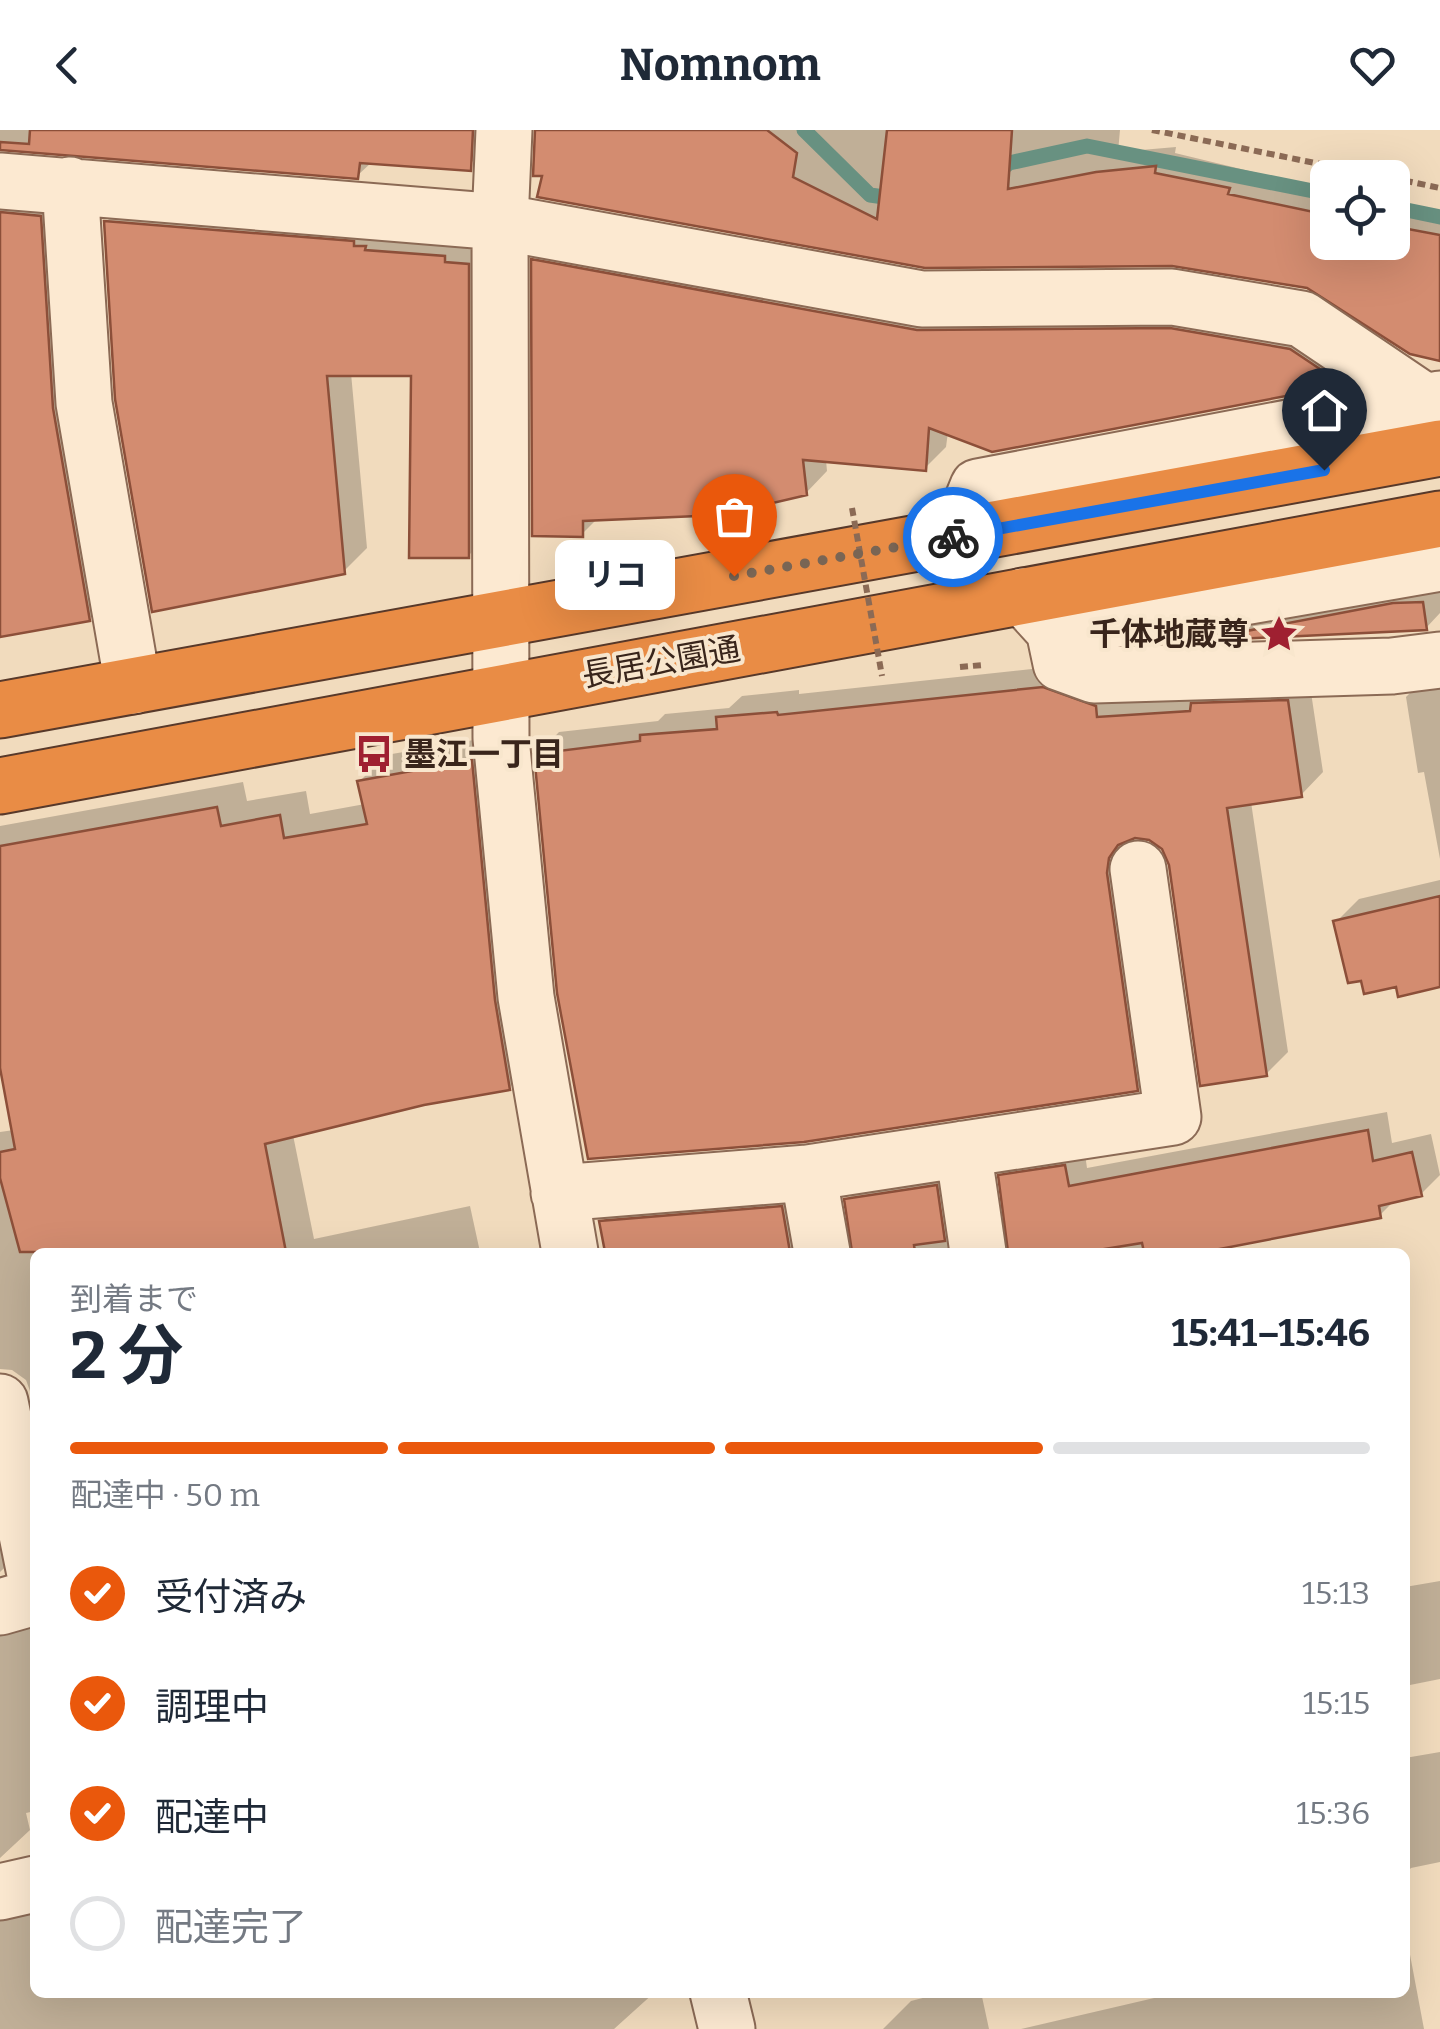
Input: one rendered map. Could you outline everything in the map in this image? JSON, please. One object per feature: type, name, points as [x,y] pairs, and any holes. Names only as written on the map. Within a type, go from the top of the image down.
[{"type":"highway","points":[[0,710],[958,536],[1435,417]]},
{"type":"highway","name":"長居公園通","points":[[0,786],[502,692],[1038,613],[1440,519]]},
{"type":"street","points":[[504,130],[500,222],[501,738],[526,997],[569,1248]]},
{"type":"street","points":[[0,181],[500,222],[922,299],[1172,297],[1302,319],[1435,417]]},
{"type":"street","points":[[70,185],[84,402],[133,686]]},
{"type":"street","points":[[1440,563],[1038,613],[1061,663],[1094,675],[1392,666],[1440,660]]},
{"type":"street","points":[[560,1193],[808,1173],[1173,1117],[1138,869]]},
{"type":"street","points":[[963,1149],[977,1248]]},
{"type":"street","points":[[808,1173],[821,1248]]},
{"type":"street","points":[[0,1402],[30,1549]]},
{"type":"street","points":[[0,1607],[30,1598]]},
{"type":"street","points":[[0,1892],[30,1885]]},
{"type":"street","points":[[719,1998],[726,2029]]},
{"type":"path","points":[[1152,130],[1310,162]]},
{"type":"path","points":[[1410,182],[1440,188]]},
{"type":"path","points":[[852,508],[882,676]]},
{"type":"building","points":[[30,130],[473,130],[471,171],[360,163],[358,179],[0,150],[0,142],[29,144]]},
{"type":"building","points":[[535,130],[767,130],[797,153],[793,177],[877,219],[887,130],[1012,130],[1008,189],[1096,172],[1156,166],[1155,173],[1230,188],[1228,194],[1310,211],[1310,260],[1410,260],[1410,229],[1440,235],[1440,361],[1410,354],[1307,288],[1172,266],[925,268],[537,197],[542,176],[533,176]]},
{"type":"building","points":[[0,212],[41,216],[53,408],[90,621],[0,637]]},
{"type":"building","points":[[104,221],[354,241],[354,246],[366,246],[365,250],[445,256],[445,262],[469,264],[469,558],[409,558],[411,376],[327,376],[345,574],[152,612],[115,399]]},
{"type":"building","points":[[531,259],[917,330],[1170,328],[1290,349],[1344,385],[992,452],[929,428],[926,471],[803,460],[807,495],[721,515],[583,521],[583,537],[532,536]]},
{"type":"building","points":[[1423,602],[1427,630],[1194,641],[1393,603]]},
{"type":"building","points":[[1043,687],[1096,706],[1097,717],[1190,711],[1191,703],[1288,700],[1302,797],[1227,808],[1267,1076],[1200,1086],[1169,865],[1162,849],[1149,840],[1135,838],[1118,845],[1109,858],[1107,873],[1138,1091],[804,1142],[588,1159],[557,993],[534,754],[640,741],[640,735],[717,729],[716,717],[777,712],[778,715]]},
{"type":"building","points":[[472,760],[495,1000],[510,1090],[424,1105],[265,1144],[285,1248],[30,1248],[30,1252],[20,1252],[0,1178],[0,1152],[15,1149],[0,1068],[0,846],[217,807],[221,826],[280,815],[284,838],[367,824],[357,781]]},
{"type":"building","points":[[1440,896],[1440,987],[1398,997],[1396,987],[1364,994],[1361,981],[1348,983],[1333,921]]},
{"type":"building","points":[[1368,1130],[1373,1161],[1412,1152],[1422,1196],[1379,1206],[1381,1218],[1225,1248],[1143,1248],[1142,1243],[1111,1248],[1007,1248],[998,1175],[1065,1165],[1069,1186]]},
{"type":"building","points":[[937,1185],[945,1241],[914,1245],[914,1248],[851,1248],[844,1199]]},
{"type":"building","points":[[782,1206],[789,1248],[604,1248],[599,1221]]},
{"type":"waterway","points":[[804,130],[870,195],[898,199]]},
{"type":"waterway","points":[[997,173],[1009,163],[1087,146],[1310,190]]},
{"type":"waterway","points":[[1410,211],[1440,217]]},
{"type":"way so far","points":[[734,576],[953,537]]},
{"type":"place","name":"リコ","points":[[734,576]]},
{"type":"place","name":"千体地蔵尊","points":[[1279,634]]},
{"type":"place","name":"墨江一丁目","points":[[374,754]]},
{"type":"route","points":[[953,537],[1324,470]]}]
